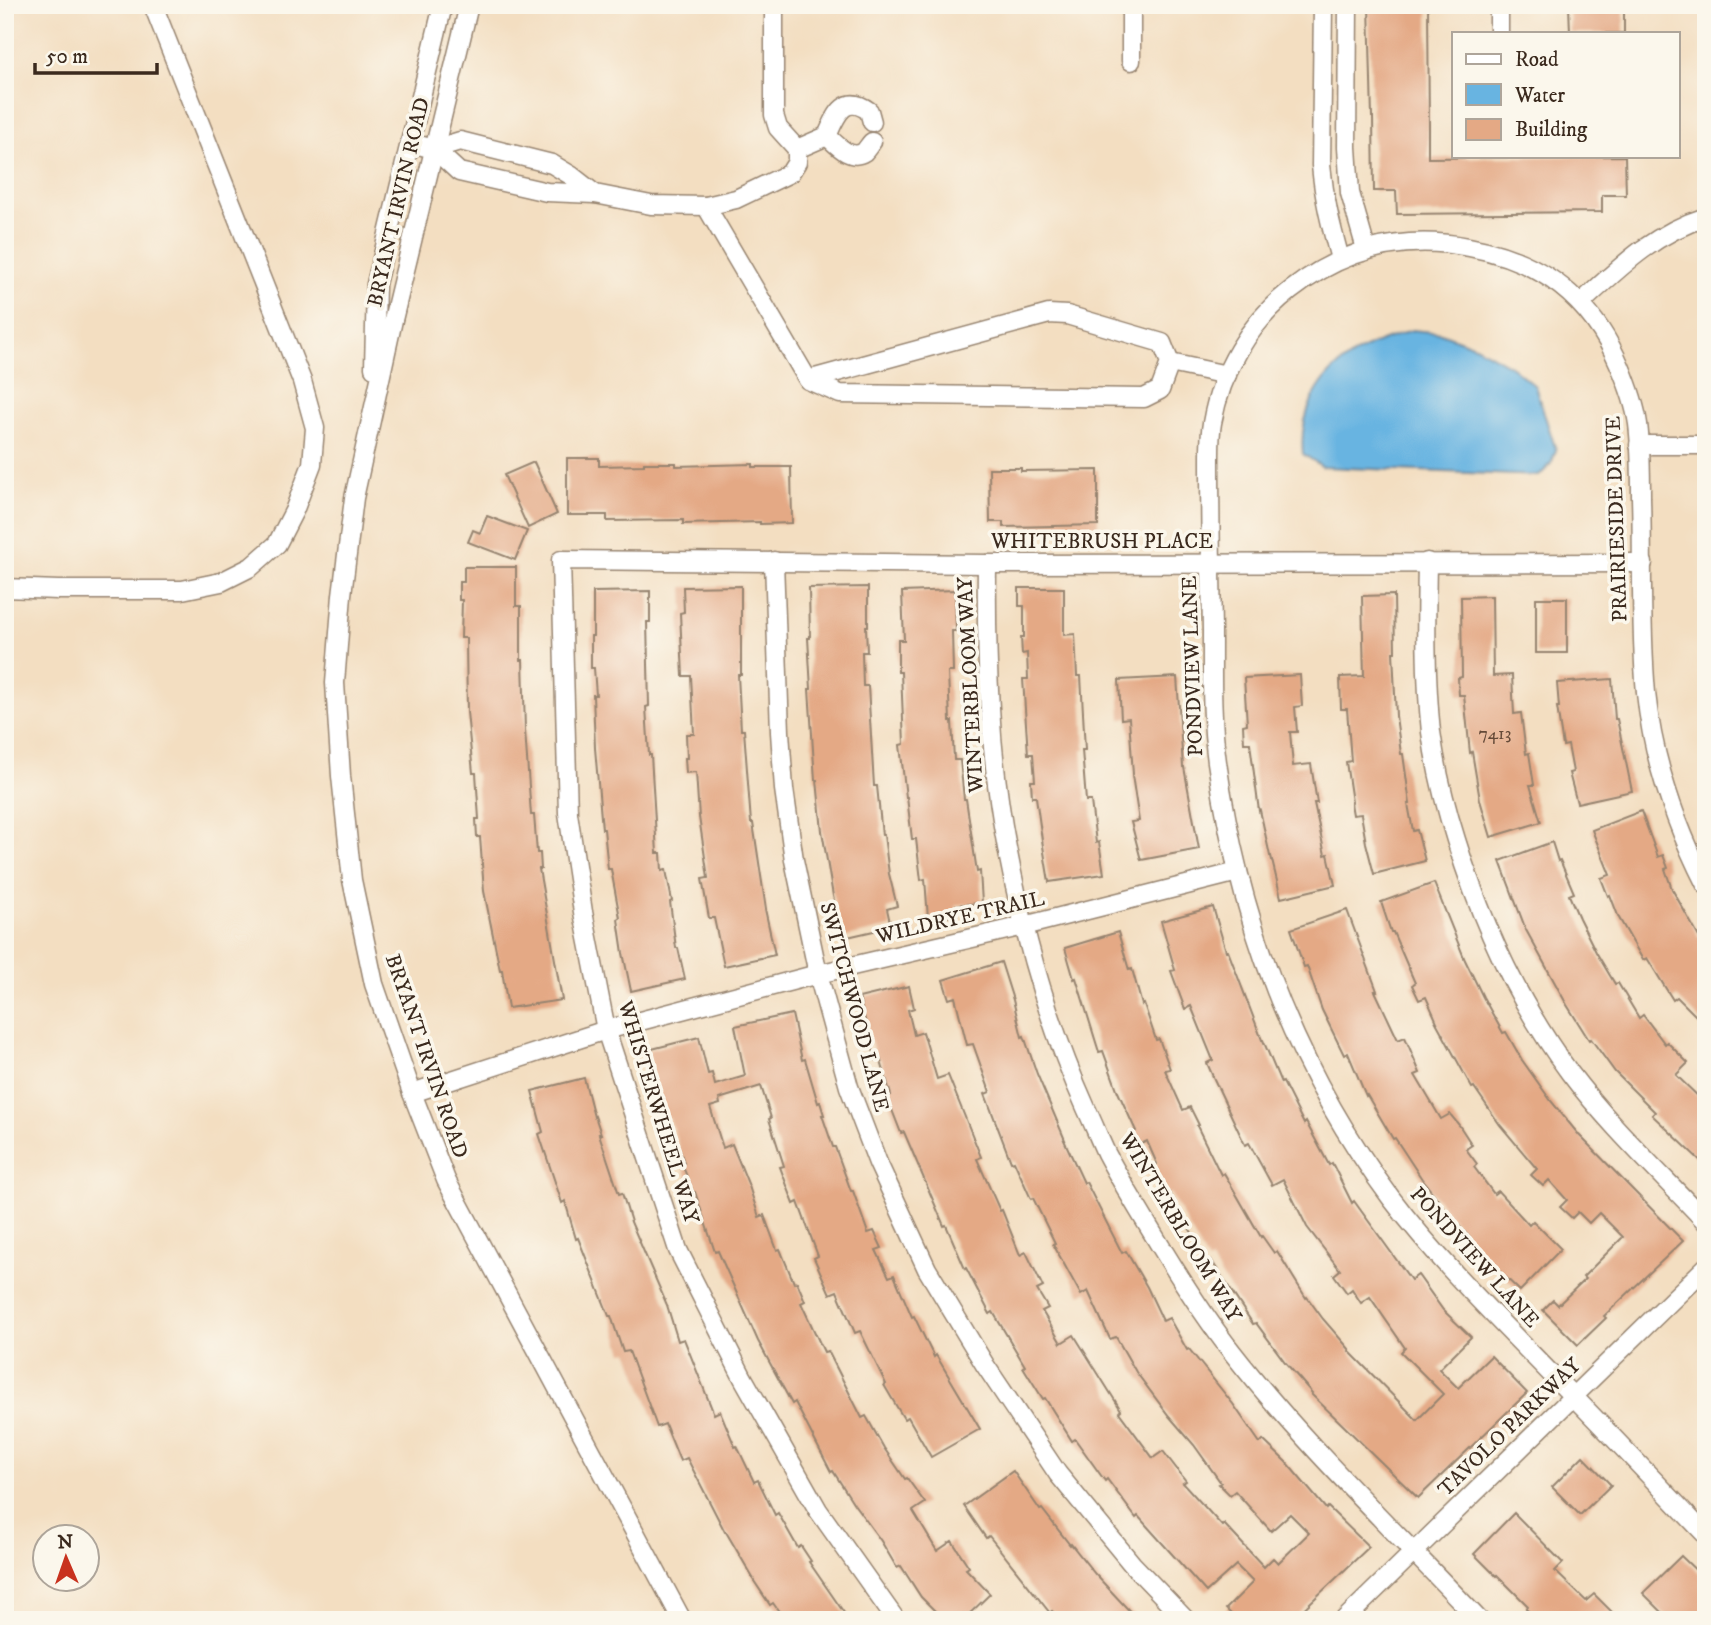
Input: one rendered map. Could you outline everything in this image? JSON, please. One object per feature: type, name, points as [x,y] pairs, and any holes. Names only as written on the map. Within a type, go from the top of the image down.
[{"type":"street","points":[[5,589],[183,590],[222,582],[251,567],[277,544],[294,511],[312,464],[315,428],[302,381],[153,5]]},
{"type":"street","name":"BRYANT IRVIN ROAD","points":[[373,410],[376,284],[443,5]]},
{"type":"street","name":"BRYANT IRVIN ROAD","points":[[469,5],[354,498],[335,683],[352,880],[374,984],[446,1180],[682,1620]]},
{"type":"street","points":[[411,143],[434,149],[459,172],[547,192],[595,194],[651,205],[706,206],[736,199],[790,173],[797,162],[797,149],[778,128],[774,115],[774,5]]},
{"type":"street","points":[[1131,5],[1131,61]]},
{"type":"street","points":[[1323,5],[1321,164],[1327,212],[1340,259]]},
{"type":"street","points":[[1348,5],[1349,193],[1366,249]]},
{"type":"street","points":[[1499,5],[1499,32]]},
{"type":"street","points":[[797,149],[827,136],[838,111],[848,106],[860,105],[869,111],[872,122]]},
{"type":"street","points":[[827,136],[843,151],[855,154],[864,152],[872,142]]},
{"type":"street","points":[[434,149],[460,141],[552,164],[595,194]]},
{"type":"street","points":[[489,179],[496,150]]},
{"type":"street","points":[[706,206],[808,380],[840,394],[1144,398],[1160,390],[1170,363],[1162,344],[1067,315],[1049,314],[808,380]]},
{"type":"street","points":[[1581,303],[1631,257],[1658,237],[1688,222],[1706,217]]},
{"type":"street","name":"PRAIRIESIDE DRIVE","points":[[1366,249],[1422,242],[1490,250],[1533,267],[1559,284],[1581,303],[1602,330],[1631,393],[1638,426],[1644,664],[1652,738],[1677,822],[1706,885]]},
{"type":"street","name":"PONDVIEW LANE","points":[[1366,249],[1340,259],[1301,282],[1277,301],[1255,325],[1239,349],[1227,375],[1217,399],[1211,425],[1213,715],[1225,811],[1238,872],[1267,969],[1285,1013],[1308,1062],[1358,1150],[1390,1196],[1460,1281],[1706,1535]]},
{"type":"street","points":[[1170,363],[1227,375]]},
{"type":"street","points":[[1639,445],[1706,445]]},
{"type":"street","name":"WHITEBRUSH PLACE","points":[[561,561],[987,564],[1643,563]]},
{"type":"street","name":"WHISTERWHEEL WAY","points":[[561,561],[568,813],[583,912],[606,1030],[678,1250],[743,1378],[818,1510],[896,1620]]},
{"type":"street","name":"SWITCHWOOD LANE","points":[[774,561],[780,733],[794,860],[818,974],[849,1087],[878,1163],[927,1269],[985,1365],[1058,1474],[1132,1564],[1186,1620]]},
{"type":"street","points":[[1427,562],[1426,672],[1437,767],[1460,854],[1492,939],[1529,1012],[1572,1075],[1597,1106],[1706,1222]]},
{"type":"street","name":"WINTERBLOOM WAY","points":[[987,564],[992,737],[1006,847],[1024,926],[1051,1018],[1075,1084],[1100,1140],[1189,1292],[1231,1350],[1284,1417],[1479,1620]]},
{"type":"street","name":"WILDRYE TRAIL","points":[[412,1093],[606,1030],[818,974],[1238,872]]},
{"type":"street","name":"TAVOLO PARKWAY","points":[[1344,1620],[1706,1267]]},
{"type":"water","points":[[1412,330],[1441,333],[1475,346],[1512,367],[1535,386],[1556,450],[1551,464],[1539,476],[1323,467],[1303,454],[1302,440],[1307,413],[1326,378],[1347,359],[1362,350]]},
{"type":"building","points":[[1369,5],[1428,5],[1428,158],[1625,158],[1626,195],[1602,195],[1602,212],[1397,214],[1396,191],[1374,191]]},
{"type":"building","points":[[1569,5],[1624,5],[1624,32],[1570,32]]},
{"type":"building","points":[[567,458],[599,458],[599,466],[676,463],[676,466],[753,464],[753,467],[791,467],[792,523],[683,524],[683,520],[607,521],[607,515],[567,515]]},
{"type":"building","points":[[534,462],[557,514],[528,528],[504,475]]},
{"type":"building","points":[[989,468],[1021,468],[1021,471],[1098,470],[1098,525],[1003,527],[1003,522],[990,522]]},
{"type":"building","points":[[487,516],[527,531],[515,560],[468,542],[473,530],[480,533]]},
{"type":"building","points":[[464,567],[516,567],[516,606],[521,606],[521,660],[531,815],[534,815],[537,853],[540,853],[539,869],[562,1000],[508,1008],[484,891],[480,837],[477,837],[476,819],[479,819],[476,773],[473,773],[467,712],[466,638],[461,638],[462,600],[459,600],[459,582],[464,582]]},
{"type":"building","points":[[741,586],[741,675],[738,675],[741,730],[744,730],[751,823],[775,955],[724,966],[714,918],[709,918],[702,879],[708,878],[696,772],[686,773],[686,734],[694,734],[691,676],[683,676],[680,613],[684,612],[683,587]]},
{"type":"building","points":[[868,587],[867,652],[862,652],[863,686],[868,686],[874,786],[877,786],[882,835],[897,906],[887,909],[891,927],[843,938],[833,896],[815,780],[809,689],[809,588]]},
{"type":"building","points":[[1019,588],[1064,588],[1064,635],[1075,634],[1077,676],[1081,676],[1086,801],[1091,801],[1096,843],[1099,842],[1104,874],[1049,882],[1036,797],[1032,797],[1031,781],[1035,781],[1033,754],[1028,754],[1023,679],[1028,679],[1027,653],[1022,654],[1024,606],[1019,606]]},
{"type":"building","points":[[955,590],[953,672],[948,672],[950,721],[954,760],[960,760],[977,872],[980,871],[982,903],[956,905],[957,916],[928,918],[925,879],[921,880],[916,839],[912,839],[900,745],[904,744],[898,640],[904,640],[902,592]]},
{"type":"building","points":[[650,591],[650,622],[647,622],[649,706],[646,707],[657,853],[661,853],[662,871],[666,870],[676,948],[685,979],[631,991],[602,829],[595,748],[593,695],[596,695],[594,668],[591,668],[593,592]]},
{"type":"building","points":[[1394,595],[1396,716],[1413,831],[1417,830],[1425,861],[1374,874],[1361,814],[1353,815],[1346,762],[1351,761],[1347,709],[1341,709],[1340,677],[1364,676],[1362,596]]},
{"type":"building","points":[[1492,596],[1493,676],[1512,675],[1514,714],[1521,713],[1526,754],[1529,753],[1534,785],[1530,785],[1541,822],[1491,837],[1480,800],[1472,752],[1470,753],[1464,695],[1459,695],[1458,678],[1462,677],[1461,597]]},
{"type":"building","points":[[1536,598],[1567,598],[1567,653],[1536,653]]},
{"type":"building","points":[[1300,675],[1302,706],[1295,707],[1297,732],[1290,732],[1293,766],[1311,764],[1317,803],[1314,803],[1325,855],[1328,854],[1335,885],[1281,898],[1259,811],[1250,743],[1244,743],[1243,725],[1247,724],[1244,678]]},
{"type":"building","points":[[1177,677],[1183,767],[1199,849],[1141,860],[1131,822],[1139,821],[1132,775],[1129,718],[1121,719],[1119,680]]},
{"type":"building","points":[[1612,679],[1615,719],[1632,791],[1577,803],[1569,773],[1573,772],[1568,745],[1563,746],[1557,707],[1557,683]]},
{"type":"building","points":[[1641,811],[1658,857],[1663,855],[1672,889],[1699,937],[1701,935],[1706,943],[1706,1026],[1677,997],[1673,1000],[1647,958],[1643,960],[1619,918],[1601,878],[1610,875],[1592,830]]},
{"type":"building","points":[[1552,842],[1574,893],[1569,895],[1579,918],[1615,984],[1618,983],[1639,1018],[1643,1015],[1665,1044],[1667,1042],[1688,1063],[1676,1075],[1706,1104],[1706,1166],[1652,1115],[1655,1112],[1615,1072],[1591,1039],[1589,1040],[1526,930],[1500,861]]},
{"type":"building","points":[[1434,883],[1465,960],[1503,1033],[1506,1032],[1551,1101],[1579,1135],[1683,1241],[1604,1316],[1606,1318],[1578,1345],[1543,1310],[1553,1300],[1558,1305],[1623,1237],[1599,1213],[1589,1223],[1578,1212],[1572,1218],[1560,1207],[1567,1200],[1549,1180],[1543,1186],[1531,1175],[1537,1169],[1500,1125],[1474,1087],[1472,1088],[1436,1022],[1426,997],[1419,1000],[1412,985],[1415,983],[1391,932],[1381,902]]},
{"type":"building","points":[[1213,907],[1226,951],[1262,1040],[1281,1083],[1283,1082],[1304,1124],[1306,1122],[1329,1165],[1332,1163],[1352,1203],[1354,1201],[1411,1280],[1418,1275],[1443,1310],[1471,1337],[1439,1369],[1458,1388],[1491,1356],[1527,1393],[1418,1498],[1311,1394],[1256,1323],[1253,1324],[1211,1260],[1208,1262],[1170,1193],[1168,1194],[1154,1166],[1157,1164],[1147,1141],[1139,1145],[1133,1132],[1136,1131],[1103,1051],[1099,1052],[1065,948],[1118,932],[1142,1005],[1144,1004],[1156,1040],[1159,1039],[1170,1069],[1165,1070],[1183,1110],[1190,1107],[1221,1175],[1224,1173],[1261,1237],[1274,1253],[1277,1251],[1306,1298],[1349,1351],[1417,1420],[1443,1394],[1401,1352],[1405,1348],[1370,1297],[1361,1303],[1352,1289],[1347,1293],[1334,1275],[1340,1270],[1307,1227],[1283,1179],[1272,1185],[1249,1143],[1245,1145],[1207,1063],[1213,1060],[1191,1006],[1185,1009],[1171,971],[1175,970],[1161,921]]},
{"type":"building","points":[[1347,910],[1375,991],[1398,1040],[1405,1037],[1420,1073],[1415,1075],[1441,1119],[1450,1114],[1459,1125],[1472,1145],[1466,1149],[1477,1164],[1474,1167],[1494,1194],[1498,1191],[1529,1225],[1533,1221],[1561,1249],[1520,1291],[1452,1218],[1395,1138],[1393,1139],[1366,1096],[1348,1053],[1344,1055],[1322,1010],[1291,929]]},
{"type":"building","points":[[1001,962],[1022,1037],[1024,1036],[1064,1140],[1122,1253],[1126,1251],[1163,1321],[1169,1318],[1187,1350],[1189,1349],[1233,1404],[1260,1443],[1263,1440],[1286,1462],[1326,1509],[1328,1507],[1369,1547],[1292,1620],[1237,1620],[1226,1609],[1253,1582],[1236,1565],[1206,1592],[1138,1516],[1136,1518],[1075,1439],[1072,1441],[1023,1367],[1025,1366],[993,1312],[990,1314],[965,1269],[904,1132],[901,1133],[887,1097],[891,1095],[880,1058],[876,1060],[859,998],[909,986],[914,1008],[908,1010],[914,1035],[923,1032],[937,1079],[948,1075],[981,1157],[977,1159],[1020,1255],[1026,1252],[1043,1287],[1037,1290],[1048,1308],[1042,1311],[1061,1343],[1074,1335],[1121,1410],[1119,1412],[1153,1458],[1163,1451],[1186,1481],[1183,1483],[1264,1567],[1273,1558],[1278,1563],[1309,1533],[1290,1514],[1271,1531],[1235,1491],[1230,1495],[1219,1484],[1221,1483],[1194,1445],[1136,1372],[1116,1337],[1110,1339],[1088,1291],[1081,1295],[1053,1244],[1055,1243],[1014,1161],[1011,1162],[985,1094],[990,1092],[973,1044],[967,1045],[955,997],[949,999],[943,980]]},
{"type":"building","points":[[792,1014],[802,1060],[805,1059],[833,1147],[868,1233],[874,1231],[882,1248],[876,1250],[889,1277],[894,1275],[912,1317],[914,1316],[934,1357],[936,1355],[980,1429],[931,1457],[908,1417],[904,1419],[884,1385],[886,1384],[860,1331],[855,1333],[837,1291],[830,1294],[814,1258],[818,1256],[798,1202],[794,1204],[780,1167],[784,1166],[761,1086],[719,1099],[720,1104],[710,1107],[723,1148],[732,1144],[759,1217],[764,1215],[777,1250],[780,1249],[794,1283],[797,1282],[805,1301],[801,1303],[824,1352],[828,1351],[862,1418],[866,1416],[905,1479],[907,1478],[925,1503],[913,1511],[937,1551],[952,1541],[969,1567],[966,1569],[990,1594],[963,1620],[944,1620],[921,1597],[901,1566],[897,1568],[833,1471],[831,1472],[795,1402],[792,1404],[758,1341],[718,1251],[715,1252],[655,1081],[648,1050],[699,1037],[708,1074],[712,1073],[715,1085],[745,1076],[735,1026]]},
{"type":"building","points":[[584,1078],[619,1194],[622,1193],[631,1222],[667,1305],[678,1341],[684,1339],[714,1414],[720,1411],[754,1482],[758,1480],[775,1515],[778,1513],[798,1548],[801,1546],[849,1620],[785,1620],[773,1603],[770,1605],[725,1532],[687,1458],[680,1461],[665,1424],[657,1427],[629,1351],[623,1352],[611,1316],[578,1238],[576,1239],[565,1201],[562,1203],[539,1134],[543,1132],[532,1091]]},
{"type":"building","points":[[1583,1456],[1611,1485],[1580,1515],[1552,1487]]},
{"type":"building","points":[[1013,1471],[1040,1510],[1042,1509],[1095,1574],[1138,1620],[1061,1620],[1052,1611],[1050,1613],[989,1536],[986,1538],[964,1506]]},
{"type":"building","points":[[1514,1513],[1563,1563],[1555,1571],[1586,1601],[1594,1594],[1620,1620],[1537,1620],[1526,1609],[1528,1606],[1474,1554]]},
{"type":"building","points":[[1681,1556],[1706,1580],[1706,1620],[1670,1620],[1643,1593]]}]
